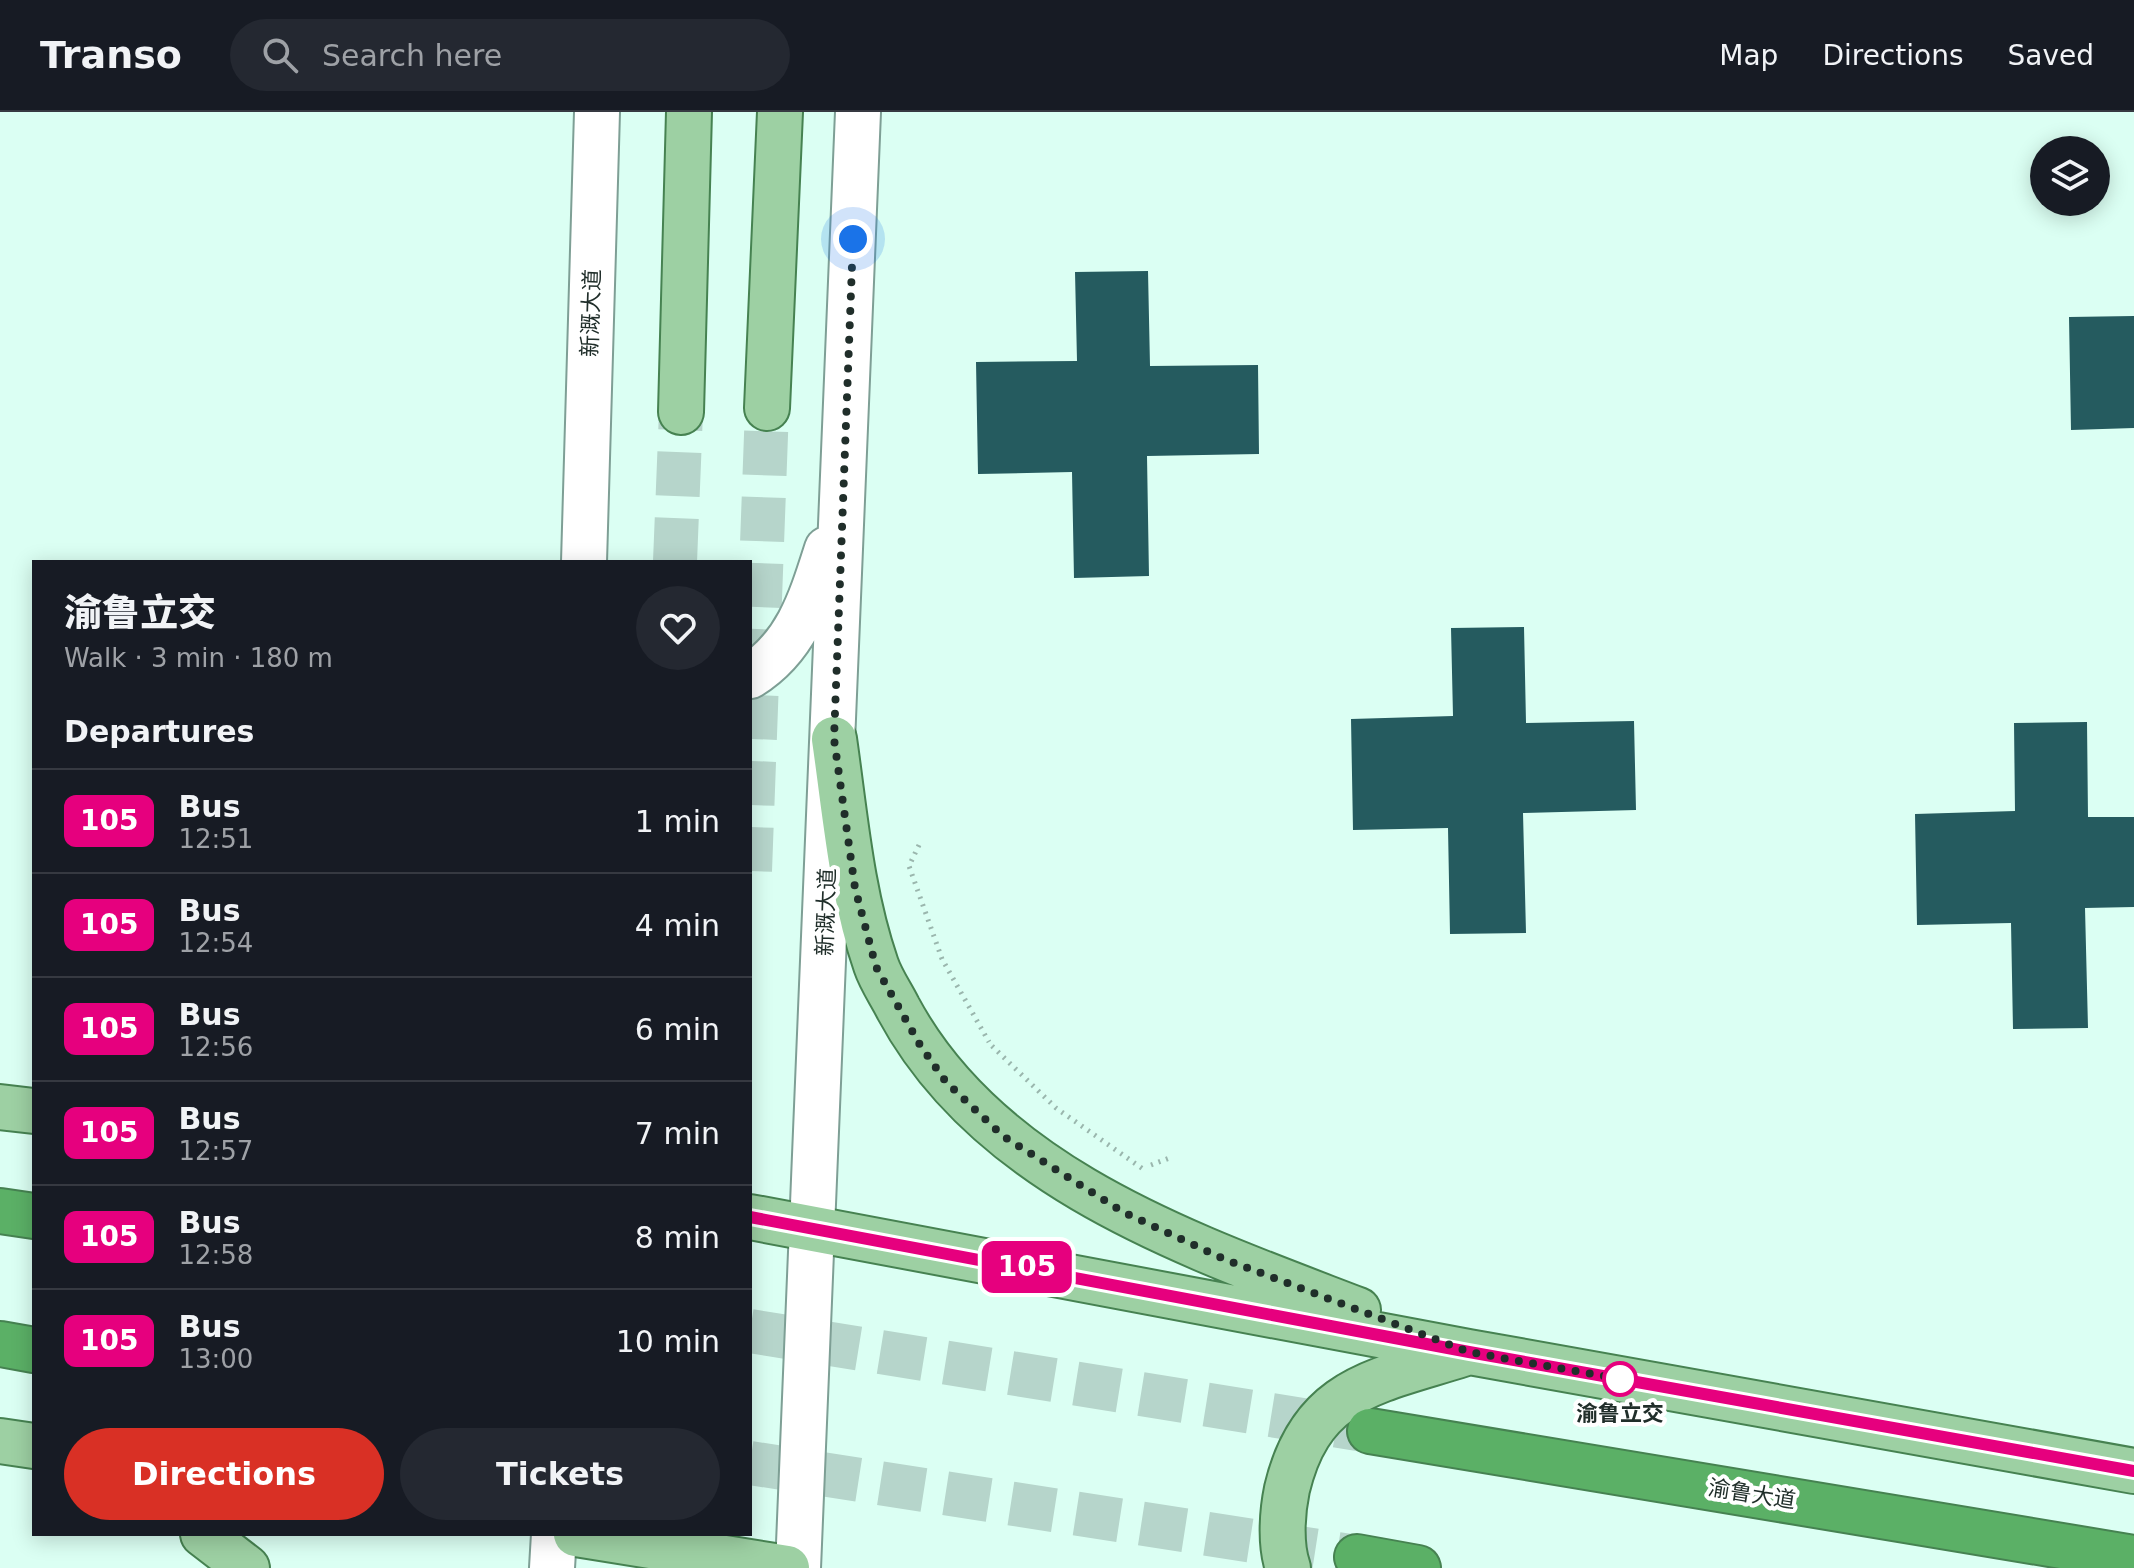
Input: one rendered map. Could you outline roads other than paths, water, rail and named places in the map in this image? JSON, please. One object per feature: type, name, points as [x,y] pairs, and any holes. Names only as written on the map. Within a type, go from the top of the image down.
[{"type":"highway","points":[[0,1211],[32,1216]]},
{"type":"highway","points":[[0,1344],[32,1350]]},
{"type":"highway","name":"渝鲁大道","points":[[1370,1431],[2134,1558]]},
{"type":"highway","points":[[1357,1557],[1418,1568]]},
{"type":"main road","points":[[681,412],[689,112]]},
{"type":"main road","points":[[767,408],[780,112]]},
{"type":"main road","points":[[834,739],[855,888],[876,967],[908,1026],[946,1082],[1003,1136],[1123,1212],[1224,1259],[1469,1352]]},
{"type":"main road","points":[[0,1107],[32,1111]]},
{"type":"main road","points":[[752,1217],[812,1226],[1469,1352],[2134,1471]]},
{"type":"main road","points":[[1288,1568],[1283,1508],[1289,1482],[1296,1455],[1325,1411],[1363,1385],[1469,1352]]},
{"type":"main road","points":[[0,1441],[32,1446]]},
{"type":"main road","points":[[206,1536],[247,1568]]},
{"type":"main road","points":[[588,1536],[787,1568]]},
{"type":"street","name":"新溉大道","points":[[584,560],[597,112]]},
{"type":"street","name":"新溉大道","points":[[798,1568],[845,494],[858,112]]},
{"type":"street","points":[[752,675],[773,662],[807,614],[845,494]]},
{"type":"street","points":[[586,495],[602,560]]},
{"type":"street","points":[[552,1568],[554,1536]]},
{"type":"tunnel","points":[[752,817],[767,408]]},
{"type":"tunnel","points":[[675,560],[681,412]]},
{"type":"tunnel","points":[[752,1331],[1370,1431]]},
{"type":"tunnel","points":[[752,1463],[1357,1557]]},
{"type":"place","name":"渝鲁立交","points":[[1620,1379]]}]
